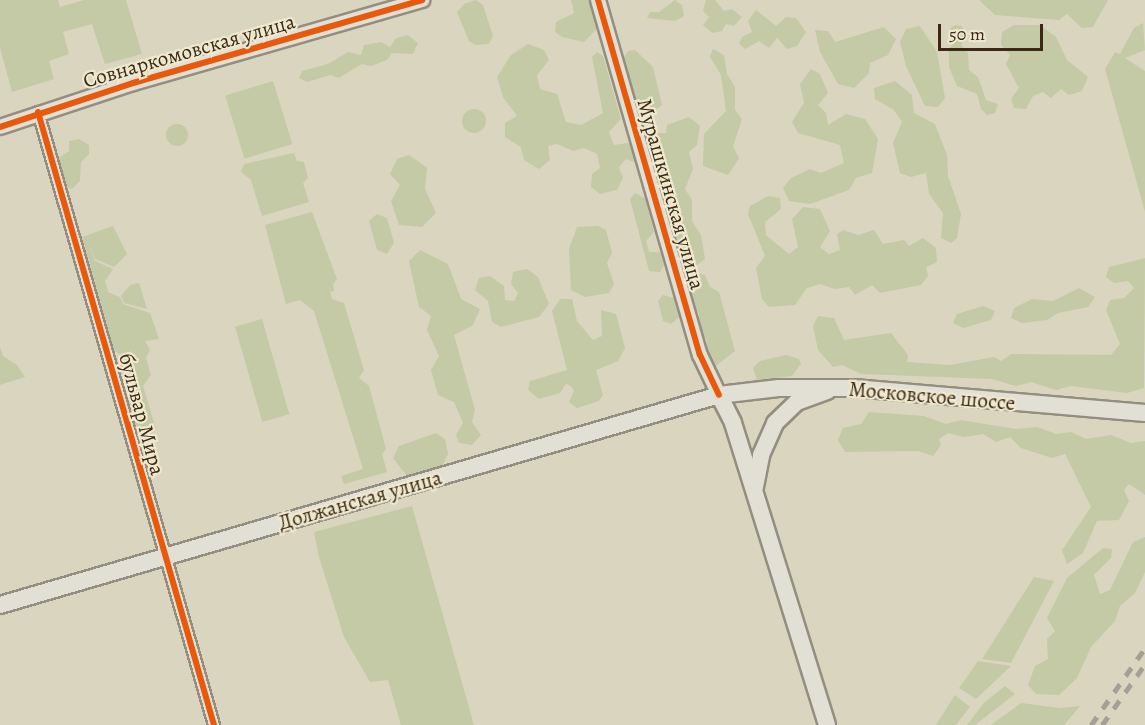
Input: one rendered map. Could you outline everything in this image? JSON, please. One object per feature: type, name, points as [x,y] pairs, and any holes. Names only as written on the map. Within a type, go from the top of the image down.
[{"type":"main road","name":"Московское шоссе","points":[[719,395],[779,388],[834,388],[1145,413]]},
{"type":"main road","name":"Мурашкинская улица","points":[[754,491],[760,455],[775,423],[796,402],[834,388]]},
{"type":"main road","name":"Мурашкинская улица","points":[[719,395],[754,491],[826,725]]},
{"type":"main road","name":"Должанская улица","points":[[0,605],[164,555],[719,395]]},
{"type":"main road","points":[[1124,411],[1145,406]]},
{"type":"street","name":"Совнаркомовская улица","points":[[0,127],[38,112],[422,0]]},
{"type":"street","name":"Мурашкинская улица","points":[[598,0],[700,355],[719,395]]},
{"type":"street","name":"бульвар Мира","points":[[38,112],[214,725]]},
{"type":"green space","points":[[0,0],[58,0],[60,7],[84,0],[126,0],[142,54],[105,64],[92,24],[63,32],[69,54],[49,61],[54,79],[12,92],[0,48]]},
{"type":"green space","points":[[476,0],[483,5],[493,36],[489,44],[475,45],[469,41],[457,12],[464,4]]},
{"type":"green space","points":[[571,0],[589,0],[603,23],[584,42],[562,37],[555,32],[556,22],[574,13]]},
{"type":"green space","points":[[675,0],[682,5],[684,16],[675,21],[647,18],[650,12],[659,12]]},
{"type":"green space","points":[[706,0],[715,0],[724,11],[732,9],[742,17],[734,26],[726,24],[722,31],[712,33],[703,25],[709,17],[703,11]]},
{"type":"green space","points":[[979,0],[1108,0],[1093,27],[1082,28],[1067,14],[1059,20],[995,15]]},
{"type":"green space","points":[[756,10],[776,26],[786,17],[796,18],[806,32],[797,46],[787,49],[777,38],[769,48],[759,41],[745,49],[739,44],[742,37],[752,32],[748,21]]},
{"type":"green space","points":[[1143,23],[1145,50],[1125,58],[1145,71],[1145,212],[1105,69],[1115,52],[1120,54],[1134,28]]},
{"type":"green space","points":[[955,25],[962,26],[966,36],[961,45],[968,53],[969,70],[978,77],[986,100],[998,104],[995,113],[987,115],[981,109],[977,94],[957,86],[949,67],[949,48],[955,43],[950,29]]},
{"type":"green space","points":[[1014,25],[1040,25],[1056,37],[1067,60],[1088,77],[1082,91],[1069,95],[1061,89],[1051,98],[1043,92],[1033,96],[1026,109],[1014,108],[1011,99],[1019,88],[1006,64],[1010,55],[1001,45],[1002,32]]},
{"type":"green space","points":[[920,26],[937,52],[945,98],[938,107],[925,106],[906,66],[900,42],[906,29]]},
{"type":"green space","points":[[884,27],[896,39],[888,55],[870,63],[869,73],[854,88],[838,84],[820,52],[815,30],[828,31],[835,42]]},
{"type":"green space","points":[[408,35],[418,43],[413,54],[392,53],[387,60],[371,66],[362,64],[339,78],[330,75],[307,82],[299,78],[302,71],[328,64],[348,52],[361,55],[364,45],[381,42],[390,47],[396,38]]},
{"type":"green space","points":[[528,44],[544,50],[549,60],[537,75],[540,89],[557,94],[566,122],[581,125],[603,113],[592,57],[597,52],[603,56],[621,119],[609,132],[614,145],[628,143],[636,146],[639,155],[634,162],[626,159],[619,167],[623,178],[617,190],[600,194],[591,187],[592,174],[600,168],[597,154],[584,148],[573,151],[557,144],[548,146],[550,160],[539,169],[524,160],[521,147],[505,137],[505,123],[517,116],[503,97],[497,77],[511,55]]},
{"type":"green space","points":[[713,49],[724,55],[727,74],[735,87],[735,110],[742,119],[733,146],[739,158],[728,175],[703,166],[704,134],[726,111],[721,75],[710,57]]},
{"type":"green space","points":[[635,50],[653,67],[662,105],[653,112],[639,109],[622,60],[628,51]]},
{"type":"green space","points":[[811,69],[820,74],[828,93],[818,105],[826,113],[828,125],[846,114],[865,119],[878,139],[872,173],[856,178],[849,190],[810,204],[789,201],[783,188],[791,178],[810,169],[821,173],[844,163],[840,145],[798,133],[792,122],[804,103],[800,84]]},
{"type":"green space","points":[[273,81],[292,144],[244,159],[225,96]]},
{"type":"green space","points":[[895,81],[912,95],[914,113],[935,124],[947,155],[948,176],[961,214],[957,238],[951,243],[941,238],[943,213],[929,194],[926,173],[911,177],[900,173],[893,143],[902,122],[894,110],[875,99],[874,88]]},
{"type":"green space","points":[[474,109],[483,112],[486,121],[483,130],[474,133],[465,130],[462,121],[465,112]]},
{"type":"green space","points":[[689,117],[700,126],[697,145],[689,152],[693,169],[685,189],[692,200],[692,221],[701,235],[705,259],[692,269],[682,263],[673,226],[665,220],[653,182],[661,169],[651,159],[648,146],[655,133],[666,133],[667,125]]},
{"type":"green space","points":[[177,124],[185,127],[188,135],[185,143],[177,146],[169,143],[166,135],[169,127]]},
{"type":"green space","points":[[79,139],[89,145],[89,154],[81,162],[80,181],[72,189],[64,186],[56,160],[69,151],[69,141]]},
{"type":"green space","points":[[294,153],[297,161],[304,162],[308,178],[303,183],[309,202],[262,216],[251,180],[241,172],[244,164]]},
{"type":"green space","points":[[409,155],[427,168],[425,189],[436,213],[422,227],[399,225],[391,201],[400,185],[390,174],[397,159]]},
{"type":"green space","points":[[635,193],[645,198],[654,232],[646,241],[649,252],[660,252],[664,265],[660,272],[649,271],[630,199]]},
{"type":"green space","points":[[768,196],[780,198],[781,209],[765,222],[766,235],[789,254],[798,247],[792,219],[803,207],[820,209],[830,231],[820,247],[829,254],[840,250],[837,234],[843,230],[858,235],[874,230],[883,244],[904,240],[909,246],[923,238],[936,248],[937,262],[926,267],[928,276],[921,285],[880,293],[872,285],[855,295],[849,287],[835,289],[820,284],[807,288],[795,305],[769,307],[762,299],[756,268],[765,256],[748,214],[750,206]]},
{"type":"green space","points":[[312,212],[337,279],[333,284],[334,291],[330,292],[332,299],[344,303],[364,370],[359,378],[369,386],[386,449],[382,454],[387,472],[344,484],[341,476],[363,469],[314,311],[300,300],[286,304],[265,225]]},
{"type":"green space","points":[[377,214],[387,218],[394,243],[387,254],[377,250],[369,221]]},
{"type":"green space","points":[[113,226],[127,254],[114,267],[95,259],[89,243],[95,261],[113,269],[105,281],[108,292],[120,297],[123,304],[150,313],[159,339],[145,341],[150,349],[146,358],[151,375],[143,386],[156,429],[147,439],[134,437],[131,426],[134,418],[127,412],[121,393],[125,385],[119,367],[124,358],[114,350],[82,237]]},
{"type":"green space","points":[[598,226],[606,230],[612,253],[607,263],[614,284],[609,293],[585,297],[571,290],[569,249],[577,227]]},
{"type":"green space","points":[[420,250],[448,264],[461,299],[480,309],[473,325],[454,335],[475,410],[472,422],[481,435],[472,445],[459,443],[456,435],[463,423],[454,402],[438,395],[431,370],[439,356],[427,330],[431,316],[419,307],[409,261]]},
{"type":"green space","points":[[1145,258],[1144,388],[1127,393],[1071,386],[1056,390],[1031,382],[1016,386],[992,379],[861,374],[842,365],[833,367],[818,350],[813,326],[818,316],[834,318],[844,340],[891,333],[908,355],[907,362],[950,365],[994,357],[1001,361],[1011,354],[1111,355],[1120,344],[1106,310],[1110,300],[1124,298],[1134,288],[1128,281],[1114,283],[1106,277],[1109,267]]},
{"type":"green space","points":[[527,269],[538,277],[549,304],[539,317],[501,327],[492,322],[488,301],[475,290],[479,278],[490,276],[504,286],[505,300],[514,301],[518,293],[511,284],[513,272]]},
{"type":"green space","points":[[694,272],[705,275],[710,287],[719,292],[735,351],[713,368],[704,359],[707,340],[699,330],[699,313],[690,301],[688,283]]},
{"type":"green space","points":[[139,283],[147,309],[124,303],[121,296],[130,285]]},
{"type":"green space","points":[[1079,288],[1095,297],[1088,307],[1058,313],[1047,320],[1022,323],[1011,318],[1014,308],[1032,299],[1053,301]]},
{"type":"green space","points":[[663,295],[674,298],[679,317],[671,324],[663,321],[658,301]]},
{"type":"green space","points":[[560,299],[572,299],[577,321],[593,340],[602,336],[601,310],[616,314],[625,348],[618,361],[596,370],[603,395],[599,401],[577,408],[569,402],[574,391],[566,384],[560,393],[539,399],[528,390],[530,381],[567,370],[552,311]]},
{"type":"green space","points":[[983,306],[995,311],[991,320],[963,328],[953,323],[957,314]]},
{"type":"green space","points":[[262,319],[289,414],[262,422],[235,327]]},
{"type":"green space","points":[[0,347],[3,356],[17,365],[25,377],[0,385]]},
{"type":"green space","points":[[786,355],[799,359],[801,364],[792,376],[757,380],[753,368],[760,361]]},
{"type":"green space","points":[[869,412],[924,416],[946,424],[961,420],[1016,429],[1037,427],[1056,434],[1071,432],[1086,439],[1111,435],[1131,443],[1145,441],[1145,495],[1129,484],[1124,490],[1129,501],[1119,520],[1097,521],[1083,553],[1067,564],[1062,550],[1091,507],[1065,454],[1052,458],[1021,448],[1010,437],[996,442],[983,434],[964,437],[948,433],[939,439],[941,445],[933,456],[918,451],[845,452],[838,440],[843,428],[861,424]]},
{"type":"green space","points":[[436,433],[445,439],[448,454],[441,468],[407,476],[393,458],[399,446]]},
{"type":"green space","points":[[412,506],[474,725],[401,725],[388,680],[370,682],[344,637],[319,557],[314,532]]},
{"type":"green space","points":[[1145,537],[1145,572],[1135,593],[1120,606],[1115,621],[1091,647],[1077,678],[1059,695],[1036,694],[1028,685],[1035,666],[1048,659],[1047,639],[1055,631],[1047,618],[1067,578],[1103,548],[1112,549],[1111,558],[1094,575],[1100,594],[1110,590],[1133,542]]},
{"type":"green space","points":[[1034,577],[1054,581],[1011,663],[982,659]]},
{"type":"green space","points":[[978,661],[1011,666],[976,699],[959,688]]},
{"type":"green space","points":[[1005,686],[1015,694],[975,725],[967,725],[984,703]]},
{"type":"green space","points":[[955,695],[970,707],[956,725],[936,725]]},
{"type":"green space","points":[[1021,703],[1060,708],[1080,706],[1064,725],[991,725]]},
{"type":"railway","points":[[1091,725],[1145,648]]},
{"type":"railway","points":[[1102,725],[1145,664]]},
{"type":"cycle path","points":[[0,127],[133,83],[422,0]]},
{"type":"cycle path","points":[[598,0],[700,355],[719,395]]},
{"type":"cycle path","points":[[38,112],[214,725]]}]
